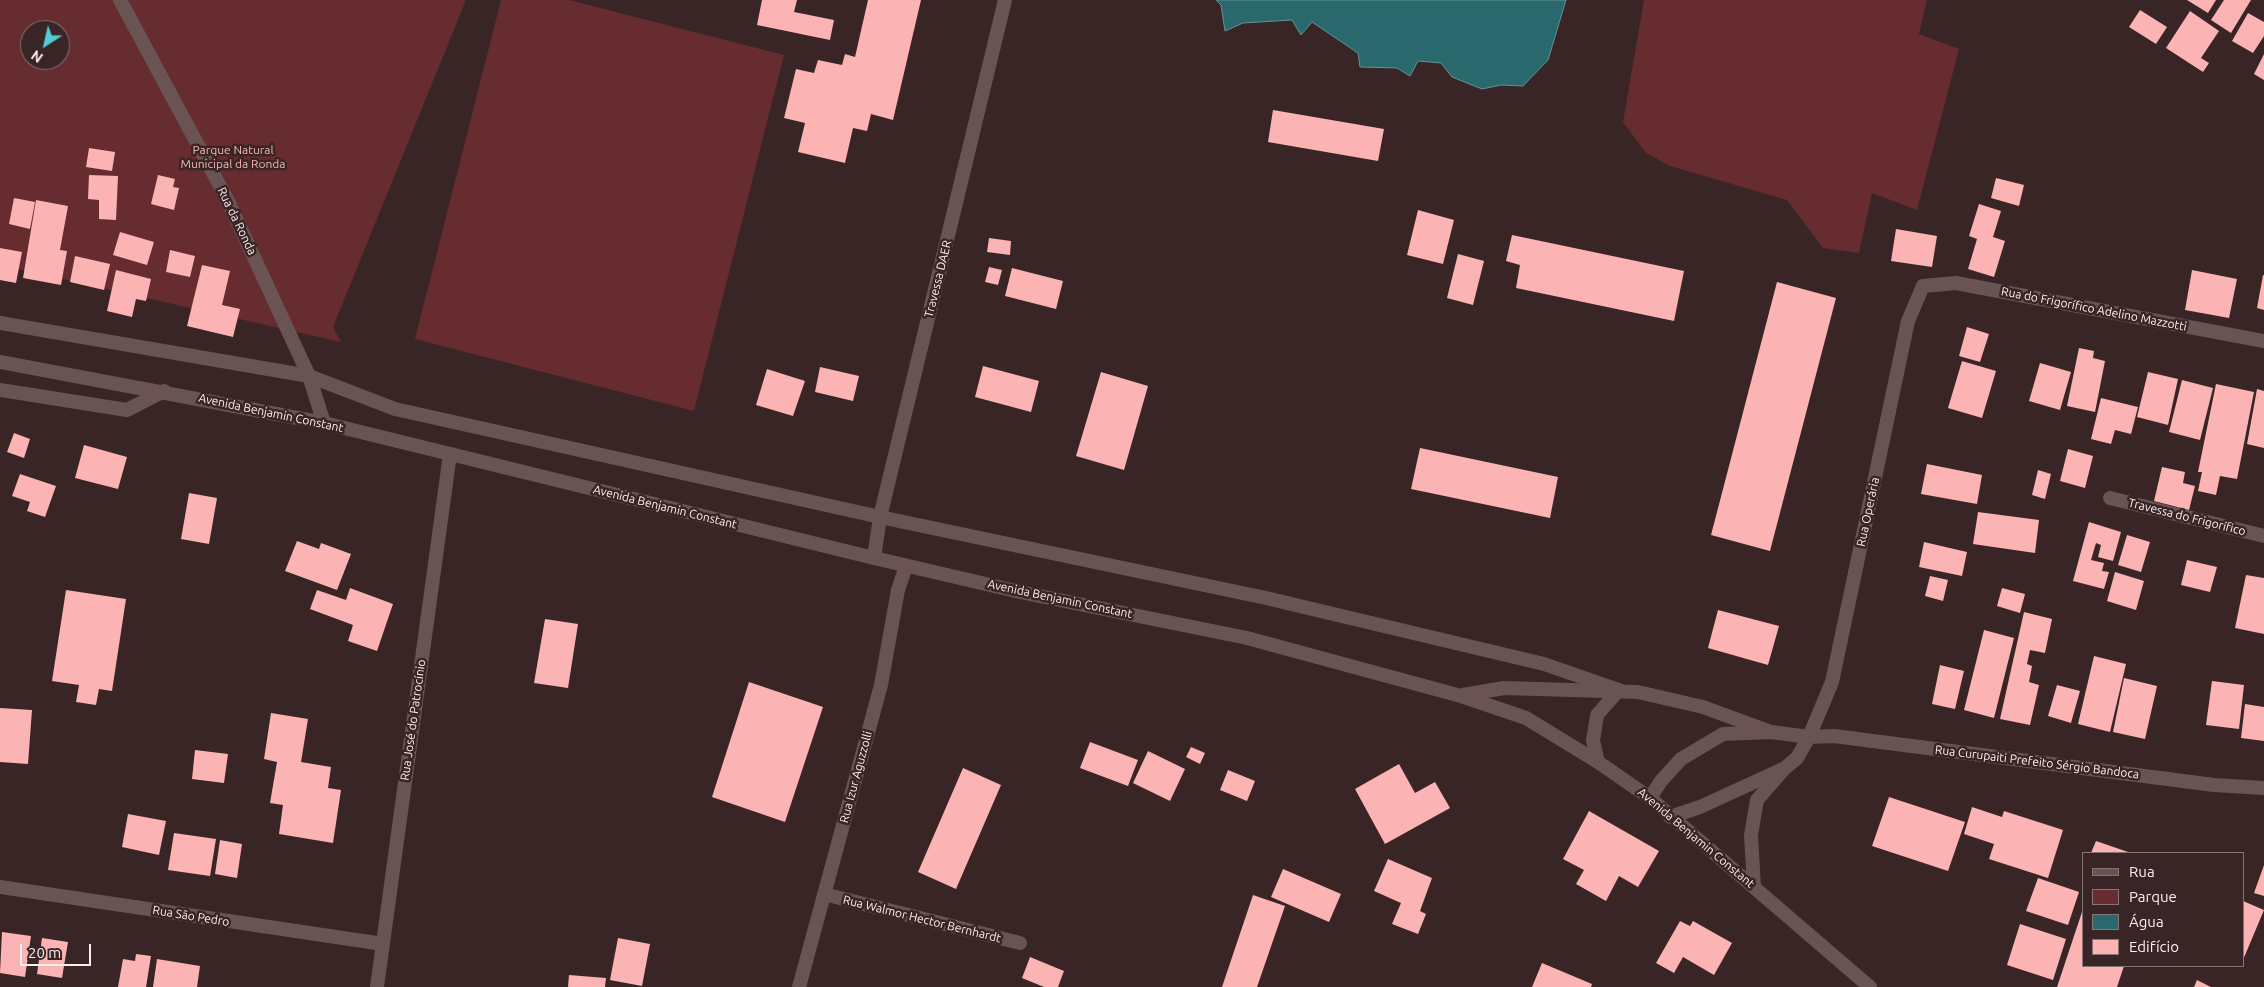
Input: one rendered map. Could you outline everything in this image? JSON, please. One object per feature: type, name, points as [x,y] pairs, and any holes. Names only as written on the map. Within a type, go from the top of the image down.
[{"type":"street","name":"Rua da Ronda","points":[[120,0],[227,199],[309,376],[324,423]]},
{"type":"street","name":"Travessa DAER","points":[[874,558],[880,517],[1005,0]]},
{"type":"street","name":"Rua do Frigorífico Adelino Mazzotti","points":[[1923,286],[1956,283],[2264,341]]},
{"type":"street","name":"Rua Operária","points":[[1754,887],[1751,835],[1758,800],[1796,758],[1809,737],[1832,682],[1908,321],[1923,286]]},
{"type":"street","points":[[0,323],[309,376],[395,409],[880,517],[1275,600],[1544,664],[1619,690]]},
{"type":"street","name":"Avenida Benjamin Constant","points":[[0,362],[324,423],[906,566],[1020,592],[1247,638],[1462,696],[1526,718],[1598,762],[1650,798],[1870,987]]},
{"type":"street","points":[[0,390],[127,410],[164,392]]},
{"type":"street","name":"Rua José do Patrocínio","points":[[377,987],[450,454]]},
{"type":"street","name":"Travessa do Frigorífico","points":[[2110,498],[2264,536]]},
{"type":"street","name":"Rua Izur Aguzzolli","points":[[799,987],[881,685],[898,590],[906,566]]},
{"type":"street","points":[[1462,696],[1504,688],[1619,690],[1655,695],[1703,708],[1771,732]]},
{"type":"street","points":[[1598,762],[1593,741],[1597,715],[1619,690]]},
{"type":"street","points":[[1650,798],[1661,781],[1681,759],[1723,734],[1771,732]]},
{"type":"street","name":"Rua Curupaiti Prefeito Sérgio Bandoca","points":[[1771,732],[1809,737],[1834,736],[2214,785],[2264,788]]},
{"type":"street","points":[[1670,817],[1700,807],[1785,768]]},
{"type":"street","name":"Rua São Pedro","points":[[0,887],[382,944]]},
{"type":"street","name":"Rua Walmor Hector Bernhardt","points":[[824,894],[1020,943]]},
{"type":"green space","name":"Parque Natural Municipal da Ronda","points":[[0,0],[466,0],[333,327],[341,342],[0,265]]},
{"type":"green space","points":[[501,0],[569,0],[784,55],[694,411],[415,339]]},
{"type":"green space","points":[[1644,0],[1927,0],[1919,34],[1959,49],[1917,210],[1872,193],[1859,253],[1823,248],[1787,200],[1670,166],[1646,153],[1623,122]]},
{"type":"water","points":[[1216,0],[1566,0],[1548,60],[1523,86],[1501,85],[1482,89],[1452,77],[1441,63],[1418,61],[1410,76],[1397,68],[1360,67],[1358,53],[1312,22],[1301,35],[1292,20],[1243,23],[1225,31],[1221,5]]},
{"type":"building","points":[[762,0],[797,0],[794,12],[834,20],[830,40],[757,25]]},
{"type":"building","points":[[868,0],[921,0],[893,120],[871,114],[867,131],[853,128],[845,163],[798,152],[805,123],[784,118],[796,69],[814,73],[818,60],[842,65],[845,54],[855,57]]},
{"type":"building","points":[[2187,0],[2216,0],[2208,13]]},
{"type":"building","points":[[2224,0],[2251,0],[2231,33],[2211,20]]},
{"type":"building","points":[[2140,10],[2167,27],[2156,44],[2129,27]]},
{"type":"building","points":[[2190,11],[2219,31],[2201,58],[2209,63],[2203,72],[2166,48]]},
{"type":"building","points":[[2248,13],[2264,22],[2264,36],[2253,53],[2232,41]]},
{"type":"building","points":[[2264,54],[2264,80],[2254,74]]},
{"type":"building","points":[[1273,110],[1384,129],[1378,161],[1268,142]]},
{"type":"building","points":[[89,148],[115,152],[112,171],[86,167]]},
{"type":"building","points":[[89,175],[118,176],[116,220],[99,219],[99,200],[88,199]]},
{"type":"building","points":[[158,175],[175,179],[173,187],[179,188],[174,210],[151,204]]},
{"type":"building","points":[[1996,178],[2024,185],[2019,206],[1991,198]]},
{"type":"building","points":[[14,198],[35,202],[30,229],[9,224]]},
{"type":"building","points":[[36,200],[68,206],[60,250],[67,251],[61,285],[23,278]]},
{"type":"building","points":[[1979,204],[2001,211],[1993,237],[2005,241],[1994,277],[1968,269],[1977,239],[1969,236]]},
{"type":"building","points":[[1418,210],[1454,220],[1443,264],[1407,255]]},
{"type":"building","points":[[1896,229],[1937,236],[1932,267],[1891,261]]},
{"type":"building","points":[[120,232],[154,242],[147,265],[113,255]]},
{"type":"building","points":[[1512,235],[1684,271],[1674,321],[1516,288],[1520,265],[1506,261]]},
{"type":"building","points":[[989,238],[1011,241],[1010,255],[987,252]]},
{"type":"building","points":[[0,248],[22,252],[16,283],[0,280]]},
{"type":"building","points":[[170,250],[195,256],[190,277],[166,272]]},
{"type":"building","points":[[1458,254],[1484,261],[1473,305],[1447,298]]},
{"type":"building","points":[[75,256],[110,264],[104,290],[70,282]]},
{"type":"building","points":[[202,265],[230,271],[222,305],[240,309],[233,337],[187,326]]},
{"type":"building","points":[[989,267],[1002,270],[998,285],[985,282]]},
{"type":"building","points":[[1012,268],[1063,281],[1056,309],[1005,296]]},
{"type":"building","points":[[116,270],[151,279],[146,301],[136,299],[132,317],[107,311]]},
{"type":"building","points":[[2192,270],[2237,279],[2229,318],[2185,310]]},
{"type":"building","points":[[2264,275],[2264,310],[2257,308]]},
{"type":"building","points":[[1777,282],[1836,298],[1770,551],[1711,535]]},
{"type":"building","points":[[1967,327],[1989,334],[1980,362],[1959,356]]},
{"type":"building","points":[[2079,348],[2094,351],[2093,358],[2105,361],[2095,412],[2067,406]]},
{"type":"building","points":[[1962,361],[1996,371],[1982,418],[1948,408]]},
{"type":"building","points":[[2040,363],[2071,372],[2060,410],[2029,401]]},
{"type":"building","points":[[983,366],[1039,381],[1031,412],[975,397]]},
{"type":"building","points":[[820,367],[859,376],[853,401],[815,392]]},
{"type":"building","points":[[767,369],[805,381],[793,416],[756,405]]},
{"type":"building","points":[[1101,372],[1148,386],[1124,470],[1076,456]]},
{"type":"building","points":[[2148,372],[2178,379],[2168,425],[2137,417]]},
{"type":"building","points":[[2182,380],[2213,388],[2200,440],[2169,432]]},
{"type":"building","points":[[2216,384],[2254,392],[2237,479],[2220,476],[2216,495],[2198,491],[2202,472],[2198,472]]},
{"type":"building","points":[[2257,389],[2264,391],[2264,448],[2247,444]]},
{"type":"building","points":[[2101,398],[2138,407],[2131,434],[2115,430],[2111,444],[2091,439]]},
{"type":"building","points":[[14,433],[30,439],[24,458],[7,452]]},
{"type":"building","points":[[84,445],[127,457],[118,489],[75,478]]},
{"type":"building","points":[[1420,448],[1558,477],[1550,518],[1411,489]]},
{"type":"building","points":[[2068,449],[2093,456],[2085,488],[2060,481]]},
{"type":"building","points":[[1927,464],[1982,475],[1977,504],[1921,494]]},
{"type":"building","points":[[2162,467],[2185,472],[2183,483],[2195,486],[2189,510],[2154,501]]},
{"type":"building","points":[[2038,470],[2051,474],[2045,499],[2032,495]]},
{"type":"building","points":[[20,474],[56,486],[45,517],[27,511],[30,502],[12,496]]},
{"type":"building","points":[[189,493],[217,498],[209,544],[181,539]]},
{"type":"building","points":[[1978,512],[2039,520],[2035,553],[1973,544]]},
{"type":"building","points":[[2089,522],[2121,532],[2113,561],[2098,557],[2101,545],[2096,543],[2091,560],[2104,563],[2102,571],[2109,572],[2104,589],[2073,581]]},
{"type":"building","points":[[2127,535],[2150,542],[2141,572],[2118,565]]},
{"type":"building","points":[[297,541],[319,549],[321,543],[351,554],[337,590],[285,571]]},
{"type":"building","points":[[1924,542],[1967,552],[1962,576],[1919,567]]},
{"type":"building","points":[[2187,560],[2217,567],[2210,592],[2181,585]]},
{"type":"building","points":[[2115,572],[2144,581],[2136,610],[2107,601]]},
{"type":"building","points":[[2246,575],[2264,578],[2264,634],[2235,628]]},
{"type":"building","points":[[1930,576],[1948,580],[1943,601],[1925,596]]},
{"type":"building","points":[[350,588],[393,604],[377,651],[348,641],[353,625],[310,609],[317,590],[346,600]]},
{"type":"building","points":[[2002,588],[2025,594],[2020,613],[1997,606]]},
{"type":"building","points":[[66,590],[126,599],[112,691],[99,689],[96,705],[76,702],[79,685],[52,681]]},
{"type":"building","points":[[1718,610],[1779,626],[1768,665],[1708,648]]},
{"type":"building","points":[[2024,612],[2052,619],[2045,653],[2030,650],[2027,664],[2032,666],[2029,682],[2039,685],[2030,725],[2000,719]]},
{"type":"building","points":[[545,619],[578,624],[568,688],[534,683]]},
{"type":"building","points":[[1984,630],[2014,638],[1994,718],[1964,710]]},
{"type":"building","points":[[2094,656],[2126,664],[2110,732],[2078,724]]},
{"type":"building","points":[[1940,665],[1964,671],[1955,709],[1932,704]]},
{"type":"building","points":[[2124,678],[2157,686],[2145,739],[2113,732]]},
{"type":"building","points":[[2212,681],[2244,685],[2239,729],[2206,725]]},
{"type":"building","points":[[749,682],[823,707],[785,822],[712,797]]},
{"type":"building","points":[[2057,685],[2080,691],[2071,723],[2048,716]]},
{"type":"building","points":[[2245,704],[2264,707],[2264,741],[2241,738]]},
{"type":"building","points":[[0,708],[32,710],[28,764],[0,762]]},
{"type":"building","points":[[271,713],[308,719],[301,762],[331,767],[328,788],[341,790],[333,843],[279,834],[283,805],[270,803],[277,762],[264,759]]},
{"type":"building","points":[[1090,742],[1138,760],[1128,786],[1080,768]]},
{"type":"building","points":[[1191,747],[1205,753],[1200,764],[1186,757]]},
{"type":"building","points":[[195,750],[228,754],[224,783],[192,779]]},
{"type":"building","points":[[1148,751],[1185,769],[1170,801],[1133,783]]},
{"type":"building","points":[[1399,764],[1415,793],[1435,782],[1450,808],[1385,844],[1355,789]]},
{"type":"building","points":[[963,768],[1001,785],[956,889],[918,872]]},
{"type":"building","points":[[1228,770],[1255,781],[1247,801],[1220,790]]},
{"type":"building","points":[[1889,797],[1965,822],[1948,871],[1872,846]]},
{"type":"building","points":[[1972,807],[2002,817],[2004,811],[2063,830],[2048,878],[1989,859],[1994,844],[1964,834]]},
{"type":"building","points":[[1589,811],[1659,851],[1638,887],[1619,876],[1606,901],[1576,884],[1584,870],[1563,859]]},
{"type":"building","points":[[128,814],[166,821],[159,855],[122,847]]},
{"type":"building","points":[[174,833],[216,839],[210,876],[168,870]]},
{"type":"building","points":[[220,840],[242,844],[237,878],[215,874]]},
{"type":"building","points":[[2096,841],[2128,852],[2091,852]]},
{"type":"building","points":[[1388,859],[1432,878],[1420,911],[1426,914],[1418,934],[1392,924],[1401,903],[1374,891]]},
{"type":"building","points":[[2264,865],[2264,896],[2254,893]]},
{"type":"building","points":[[1283,869],[1341,894],[1329,922],[1271,897]]},
{"type":"building","points":[[2038,878],[2079,892],[2068,925],[2026,911]]},
{"type":"building","points":[[1253,895],[1285,906],[1257,987],[1222,987]]},
{"type":"building","points":[[2244,901],[2264,910],[2244,958]]},
{"type":"building","points":[[2082,912],[2082,967],[2124,967],[2117,987],[2057,987]]},
{"type":"building","points":[[1680,921],[1690,926],[1693,921],[1732,943],[1714,975],[1683,957],[1674,973],[1656,963]]},
{"type":"building","points":[[2020,924],[2066,939],[2053,980],[2007,965]]},
{"type":"building","points":[[2,932],[31,936],[25,977],[0,973]]},
{"type":"building","points":[[42,938],[68,942],[62,978],[37,974]]},
{"type":"building","points":[[618,938],[650,944],[642,986],[610,980]]},
{"type":"building","points":[[136,954],[151,956],[146,987],[118,987],[123,959],[135,961]]},
{"type":"building","points":[[1030,957],[1064,971],[1058,987],[1044,987],[1022,978]]},
{"type":"building","points":[[157,959],[200,966],[197,987],[153,987]]},
{"type":"building","points":[[1542,963],[1592,984],[1591,987],[1532,987]]},
{"type":"building","points":[[569,975],[606,978],[605,987],[568,987]]},
{"type":"building","points":[[2197,980],[2211,987],[2194,987]]}]
